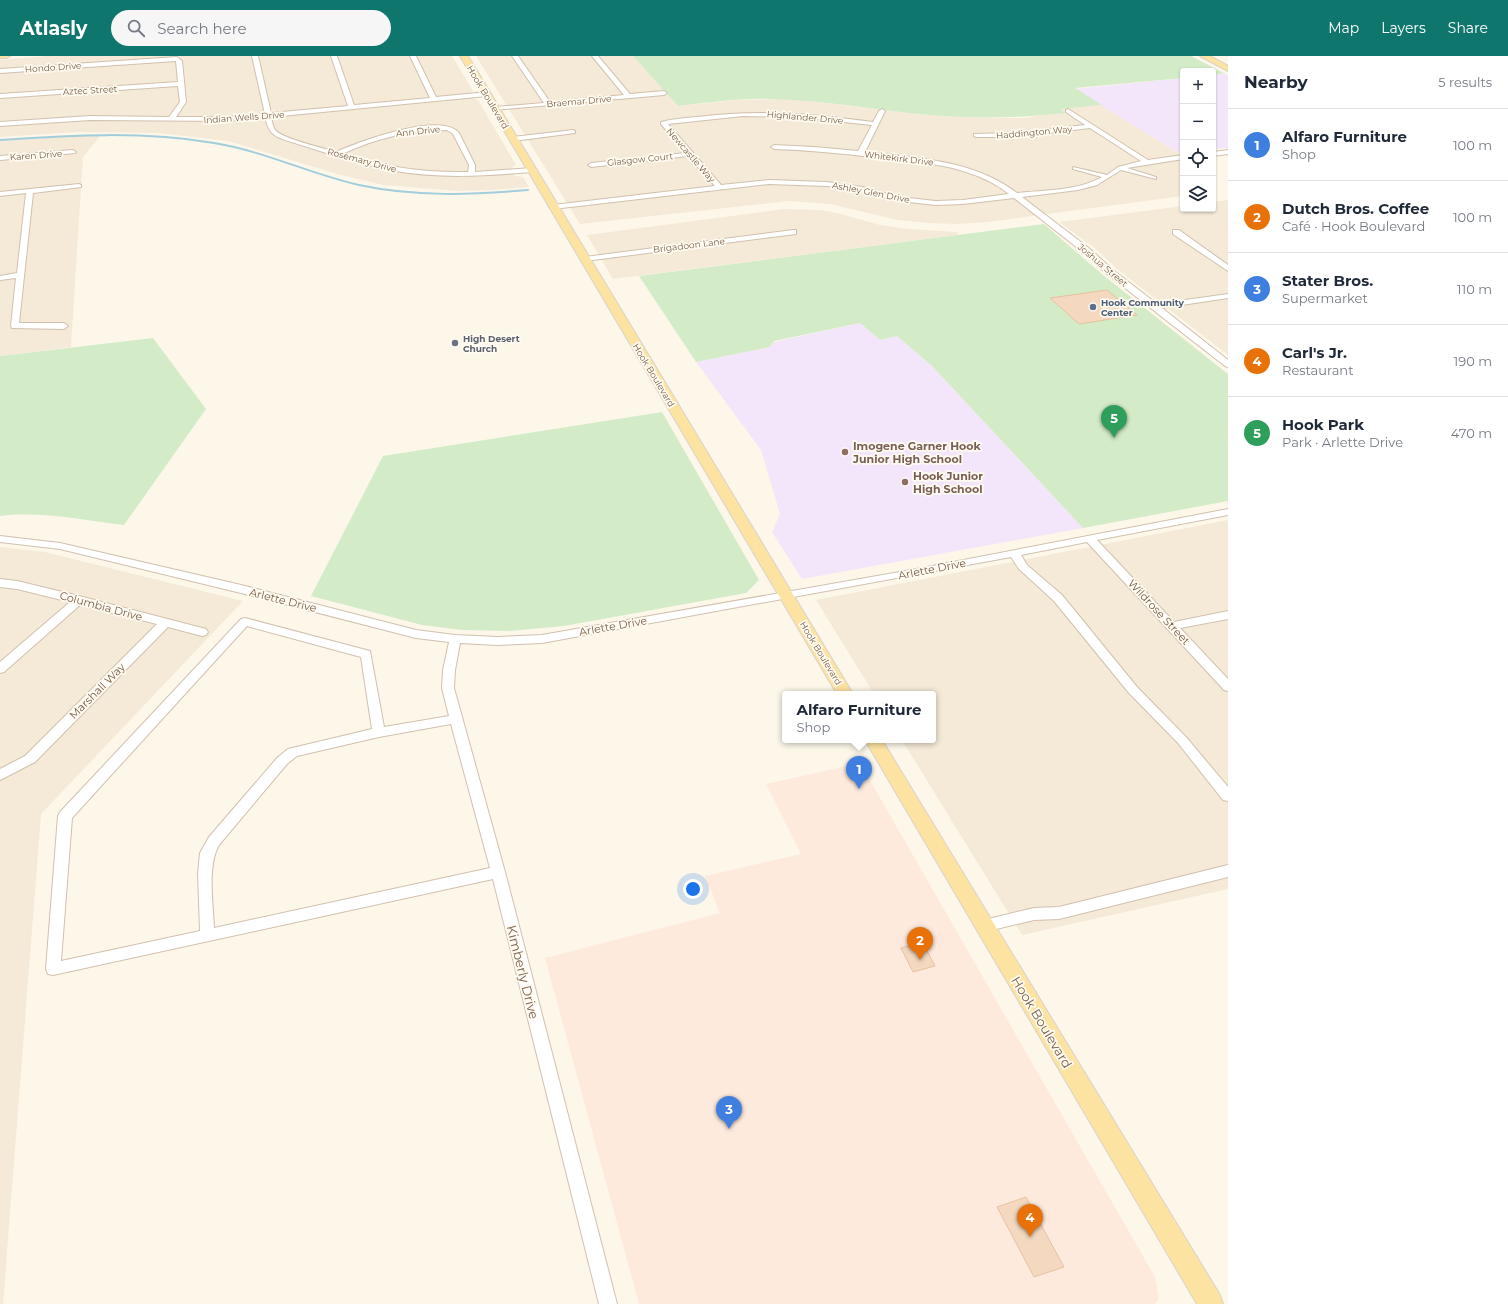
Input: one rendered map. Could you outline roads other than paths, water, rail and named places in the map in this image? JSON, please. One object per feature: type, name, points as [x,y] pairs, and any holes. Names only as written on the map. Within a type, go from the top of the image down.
[{"type":"main road","points":[[0,56],[6,56]]},
{"type":"main road","name":"Hook Boulevard","points":[[464,56],[843,691]]},
{"type":"main road","points":[[1204,56],[1228,69]]},
{"type":"main road","points":[[1215,56],[1228,63]]},
{"type":"main road","name":"Hook Boulevard","points":[[875,743],[1212,1304]]},
{"type":"street","name":"Rosemary Drive","points":[[255,56],[271,129],[275,134],[284,138],[377,166],[406,171],[471,175],[532,170]]},
{"type":"street","points":[[334,56],[352,107]]},
{"type":"street","points":[[413,56],[434,99]]},
{"type":"street","points":[[515,56],[548,104]]},
{"type":"street","points":[[595,56],[628,96]]},
{"type":"street","name":"Hondo Drive","points":[[0,71],[177,59],[179,61],[181,84]]},
{"type":"street","points":[[171,118],[183,102],[181,84]]},
{"type":"street","name":"Aztec Street","points":[[0,96],[181,84]]},
{"type":"street","name":"Braemar Drive","points":[[495,109],[664,93]]},
{"type":"street","name":"Indian Wells Drive","points":[[0,124],[90,118],[171,118],[200,120],[229,119],[487,94]]},
{"type":"street","points":[[861,154],[882,111]]},
{"type":"street","points":[[1068,111],[1145,161]]},
{"type":"street","name":"Highlander Drive","points":[[663,123],[746,114],[792,114],[876,124]]},
{"type":"street","name":"Newcastle Way","points":[[663,123],[719,187]]},
{"type":"street","name":"Haddington Way","points":[[976,135],[1013,135],[1092,126]]},
{"type":"street","name":"Ann Drive","points":[[337,154],[372,138],[385,134],[448,128],[456,133],[472,165],[471,175]]},
{"type":"street","points":[[513,139],[573,132]]},
{"type":"street","name":"Whitekirk Drive","points":[[774,147],[811,148],[933,162],[968,170],[992,179],[1016,196]]},
{"type":"street","name":"Karen Drive","points":[[0,158],[73,152]]},
{"type":"street","points":[[1216,154],[1228,152]]},
{"type":"street","name":"Glasgow Court","points":[[591,165],[690,154]]},
{"type":"street","name":"Ashley Glen Drive","points":[[553,207],[769,182],[812,182],[862,189],[899,199],[936,203],[963,202],[1078,188],[1095,184],[1120,168],[1145,161],[1180,157]]},
{"type":"street","points":[[1075,168],[1108,177]]},
{"type":"street","points":[[1120,168],[1154,178]]},
{"type":"street","points":[[0,194],[79,186]]},
{"type":"street","points":[[30,190],[15,326],[64,326]]},
{"type":"street","name":"Joshua Street","points":[[1016,196],[1228,364]]},
{"type":"street","name":"Brigadoon Lane","points":[[584,259],[793,232]]},
{"type":"street","points":[[1176,232],[1228,269]]},
{"type":"street","points":[[0,278],[21,275]]},
{"type":"street","points":[[1155,307],[1228,296]]},
{"type":"street","name":"Arlette Drive","points":[[0,539],[60,546],[241,589],[416,634],[456,639],[496,641],[542,639],[1014,553],[1228,512]]},
{"type":"street","name":"Wildrose Street","points":[[1089,538],[1228,687]]},
{"type":"street","points":[[1014,553],[1023,567],[1058,598],[1133,690],[1182,740],[1228,796]]},
{"type":"street","name":"Columbia Drive","points":[[0,583],[17,584],[202,632]]},
{"type":"street","points":[[2,665],[79,600]]},
{"type":"street","points":[[1172,626],[1228,615]]},
{"type":"street","points":[[379,732],[366,654],[246,622],[65,816],[53,969],[498,872]]},
{"type":"street","name":"Marshall Way","points":[[0,775],[30,758],[165,623]]},
{"type":"street","name":"Kimberly Drive","points":[[456,639],[451,658],[448,688],[498,872],[608,1304]]},
{"type":"street","points":[[207,936],[205,872],[207,853],[214,841],[282,761],[294,752],[379,732],[456,720]]},
{"type":"street","points":[[984,926],[1034,914],[1060,913],[1228,871]]},
{"type":"waterway","points":[[0,140],[107,135],[134,135],[188,139],[251,151],[323,175],[380,189],[401,192],[444,194],[528,190]]},
{"type":"place","name":"Hook Community Center","points":[[1093,307]]},
{"type":"place","name":"High Desert Church","points":[[455,343]]},
{"type":"place","name":"Hook Park","points":[[1114,438]]},
{"type":"place","name":"Imogene Garner Hook Junior High School","points":[[845,452]]},
{"type":"place","name":"Hook Junior High School","points":[[905,482]]},
{"type":"place","name":"Alfaro Furniture","points":[[859,789]]},
{"type":"place","name":"Dutch Bros. Coffee","points":[[920,960]]},
{"type":"place","name":"Stater Bros.","points":[[729,1129]]},
{"type":"place","name":"Carl's Jr.","points":[[1030,1237]]}]
